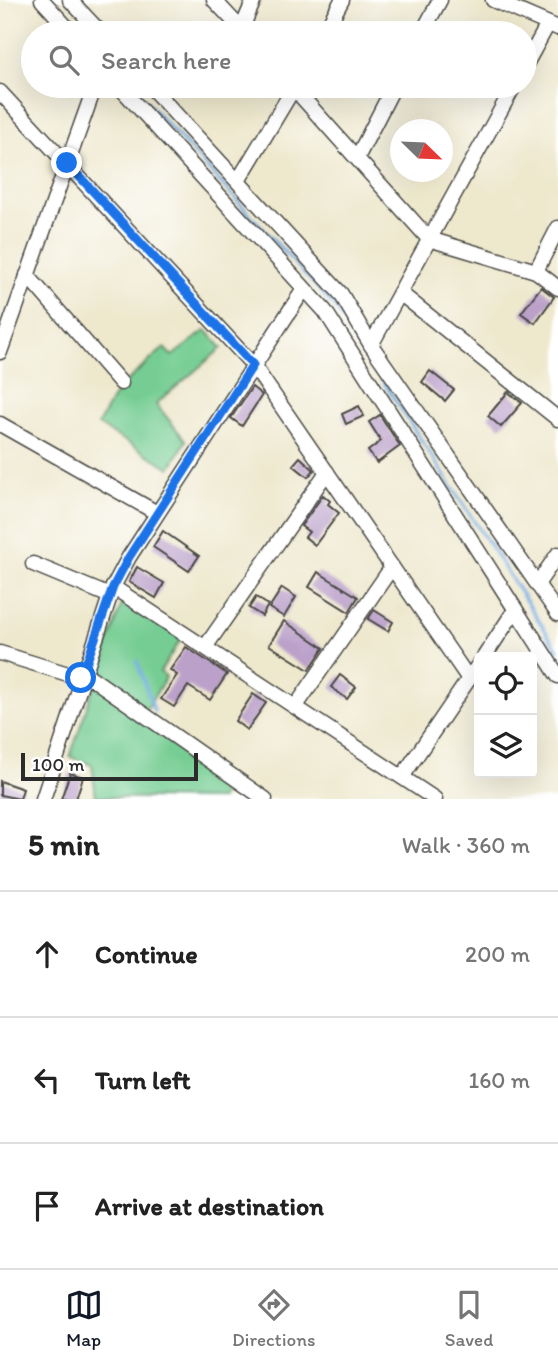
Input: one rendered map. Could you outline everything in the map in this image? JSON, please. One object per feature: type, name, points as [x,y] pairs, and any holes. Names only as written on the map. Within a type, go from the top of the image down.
[{"type":"street","points":[[42,0],[61,21]]},
{"type":"street","points":[[70,0],[90,21]]},
{"type":"street","points":[[214,0],[234,21]]},
{"type":"street","points":[[247,21],[254,0]]},
{"type":"street","points":[[331,21],[342,0]]},
{"type":"street","points":[[429,21],[440,0]]},
{"type":"street","points":[[500,1],[553,26],[537,49]]},
{"type":"street","points":[[0,93],[253,365],[469,680]]},
{"type":"street","points":[[0,352],[90,98]]},
{"type":"street","points":[[130,98],[325,311],[558,676]]},
{"type":"street","points":[[161,98],[341,294],[371,345],[558,614]]},
{"type":"street","points":[[238,181],[287,98]]},
{"type":"street","points":[[305,98],[429,239],[536,271],[558,288]]},
{"type":"street","points":[[358,156],[388,98]]},
{"type":"street","points":[[371,345],[507,98]]},
{"type":"street","points":[[536,271],[558,228]]},
{"type":"street","points":[[27,275],[121,383]]},
{"type":"street","points":[[43,799],[111,592],[157,513],[304,289]]},
{"type":"street","points":[[400,293],[558,419]]},
{"type":"street","points":[[0,424],[157,513]]},
{"type":"street","points":[[206,646],[327,472]]},
{"type":"street","points":[[538,583],[558,554]]},
{"type":"street","points":[[33,564],[111,592],[206,646],[435,799]]},
{"type":"street","points":[[296,706],[392,567]]},
{"type":"street","points":[[487,652],[515,610]]},
{"type":"street","points":[[0,653],[82,675],[265,799]]},
{"type":"street","points":[[402,777],[474,672]]},
{"type":"green space","points":[[206,330],[222,348],[156,404],[186,441],[170,468],[98,425],[117,390],[164,348],[172,356]]},
{"type":"green space","points":[[123,600],[181,639],[160,672],[166,677],[140,720],[225,780],[221,799],[96,797],[92,765],[70,757]]},
{"type":"building","points":[[541,287],[554,297],[535,323],[521,313]]},
{"type":"building","points":[[430,371],[454,390],[445,401],[422,382]]},
{"type":"building","points":[[252,387],[262,395],[242,426],[231,418]]},
{"type":"building","points":[[508,392],[522,403],[501,427],[488,416]]},
{"type":"building","points":[[359,406],[364,416],[346,424],[342,414]]},
{"type":"building","points":[[380,415],[400,446],[377,463],[368,451],[381,441],[369,422]]},
{"type":"building","points":[[300,457],[314,470],[308,477],[293,465]]},
{"type":"building","points":[[323,495],[330,501],[328,504],[339,513],[315,545],[305,537],[309,532],[301,526]]},
{"type":"building","points":[[163,531],[199,556],[189,571],[153,547]]},
{"type":"building","points":[[137,567],[164,583],[156,598],[129,582]]},
{"type":"building","points":[[318,572],[358,597],[349,612],[309,587]]},
{"type":"building","points":[[282,588],[296,597],[284,617],[269,608]]},
{"type":"building","points":[[256,597],[268,605],[262,616],[249,608]]},
{"type":"building","points":[[374,610],[393,622],[388,631],[368,619]]},
{"type":"building","points":[[284,621],[324,648],[309,670],[269,645]]},
{"type":"building","points":[[186,647],[227,674],[210,700],[188,686],[174,707],[161,699],[177,675],[170,670]]},
{"type":"building","points":[[340,675],[356,687],[347,699],[331,687]]},
{"type":"building","points":[[253,694],[266,703],[247,730],[235,721]]},
{"type":"building","points":[[70,773],[83,777],[76,799],[61,799]]},
{"type":"building","points":[[0,781],[23,789],[20,799],[0,795]]},
{"type":"waterway","points":[[53,0],[73,21]]},
{"type":"waterway","points":[[143,98],[334,306],[558,650]]},
{"type":"waterway","points":[[137,661],[154,711]]},
{"type":"route","points":[[67,163],[253,365],[129,557],[113,587],[81,678]]}]
